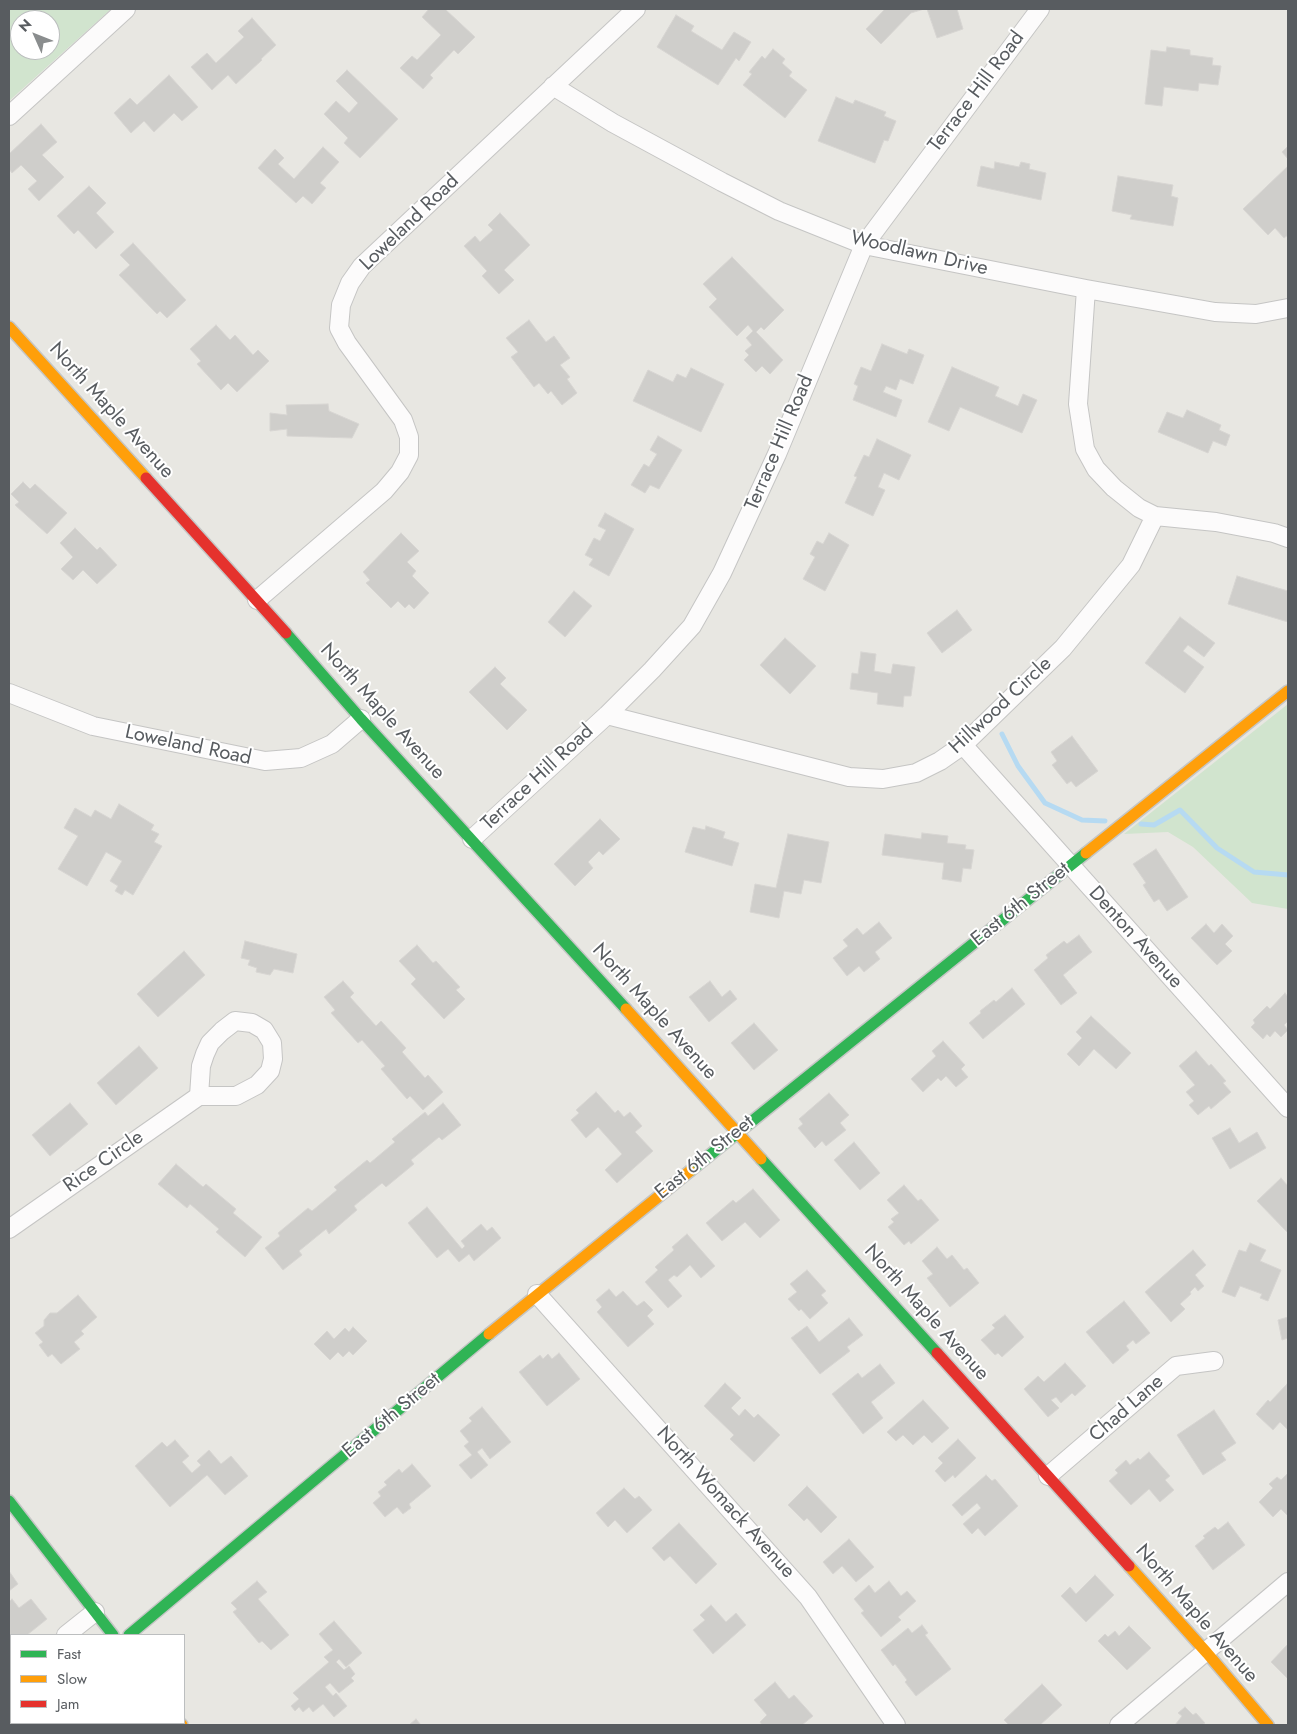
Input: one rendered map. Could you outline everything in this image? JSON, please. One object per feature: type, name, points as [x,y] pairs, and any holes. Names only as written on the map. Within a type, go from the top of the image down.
[{"type":"street","points":[[9,116],[126,9]]},
{"type":"street","name":"Loweland Road","points":[[257,600],[384,491],[400,472],[408,455],[409,437],[403,420],[347,343],[339,328],[341,305],[350,283],[362,266],[636,9]]},
{"type":"street","name":"Terrace Hill Road","points":[[472,839],[607,715],[692,626],[745,524],[777,454],[864,245],[1040,9]]},
{"type":"street","name":"Woodlawn Drive","points":[[553,86],[613,123],[754,199],[864,245],[1086,289],[1215,312],[1256,314],[1288,308]]},
{"type":"street","points":[[1086,289],[1078,404],[1084,449],[1096,469],[1114,488],[1139,508],[1155,516],[1216,522],[1274,533],[1288,538]]},
{"type":"street","name":"North Maple Avenue","points":[[9,327],[257,600],[361,719],[472,839],[1048,1476],[1207,1653],[1268,1725]]},
{"type":"street","name":"Hillwood Circle","points":[[607,715],[849,777],[884,779],[916,773],[940,761],[963,745],[1063,648],[1131,564],[1155,516]]},
{"type":"street","name":"East 6th Street","points":[[130,1634],[537,1294],[1288,691]]},
{"type":"street","name":"Loweland Road","points":[[9,693],[93,726],[265,762],[301,758],[332,744],[361,719]]},
{"type":"street","name":"Denton Avenue","points":[[963,745],[1288,1108]]},
{"type":"street","points":[[236,1021],[252,1023],[264,1030],[272,1043],[273,1059],[270,1071],[257,1085],[236,1096],[199,1096],[201,1066],[210,1043],[236,1021]]},
{"type":"street","name":"Rice Circle","points":[[9,1229],[199,1096]]},
{"type":"street","name":"North Womack Avenue","points":[[537,1294],[808,1596],[896,1725]]},
{"type":"street","name":"Chad Lane","points":[[1048,1476],[1176,1366],[1214,1361]]},
{"type":"street","points":[[9,1500],[112,1634]]},
{"type":"street","points":[[1119,1725],[1207,1653],[1288,1582]]},
{"type":"street","points":[[67,1634],[95,1612]]},
{"type":"green space","points":[[9,9],[111,9],[60,55],[60,10],[10,10],[10,60],[54,60],[9,101]]},
{"type":"green space","points":[[1288,704],[1288,909],[1252,903],[1193,847],[1168,832],[1124,834]]},
{"type":"building","points":[[429,9],[445,9],[475,37],[458,54],[454,50],[430,75],[433,78],[423,89],[400,68],[412,56],[417,60],[441,35],[422,17]]},
{"type":"building","points":[[885,9],[924,9],[911,13],[881,44],[866,29]]},
{"type":"building","points":[[927,9],[957,9],[963,29],[937,38]]},
{"type":"building","points":[[676,15],[694,26],[691,31],[722,50],[734,32],[751,42],[739,61],[736,58],[718,85],[657,47]]},
{"type":"building","points":[[252,18],[276,45],[236,84],[228,75],[212,90],[191,67],[207,53],[216,63],[244,37],[238,31]]},
{"type":"building","points":[[1167,47],[1190,50],[1190,55],[1213,58],[1212,65],[1221,66],[1218,85],[1199,83],[1198,91],[1164,87],[1162,106],[1145,104],[1151,50],[1166,52]]},
{"type":"building","points":[[773,49],[785,59],[782,63],[792,72],[789,76],[807,90],[785,118],[743,85],[752,74],[749,72],[762,56],[765,59]]},
{"type":"building","points":[[347,70],[398,119],[360,158],[344,143],[348,138],[324,114],[336,101],[349,113],[358,103],[336,81]]},
{"type":"building","points":[[169,75],[198,107],[182,121],[174,113],[154,132],[144,121],[131,133],[114,113],[130,98],[137,105]]},
{"type":"building","points":[[836,97],[853,104],[855,100],[886,112],[884,116],[896,121],[888,141],[884,140],[875,163],[818,141]]},
{"type":"building","points":[[41,124],[57,142],[42,155],[64,177],[39,201],[28,189],[37,181],[21,165],[12,173],[9,169],[9,154]]},
{"type":"building","points":[[1288,146],[1288,159],[1282,152]]},
{"type":"building","points":[[323,147],[339,162],[320,183],[326,188],[312,204],[303,196],[296,203],[258,168],[275,149],[284,158],[278,164],[294,179]]},
{"type":"building","points":[[995,162],[1019,167],[1021,162],[1030,164],[1029,169],[1046,173],[1041,200],[977,186],[981,166],[994,169]]},
{"type":"building","points":[[1288,166],[1288,235],[1284,238],[1275,228],[1268,235],[1243,209]]},
{"type":"building","points":[[1118,176],[1173,185],[1171,196],[1178,198],[1173,226],[1130,219],[1132,215],[1112,211]]},
{"type":"building","points":[[89,186],[106,203],[96,213],[114,232],[96,249],[78,230],[74,234],[57,216]]},
{"type":"building","points":[[500,213],[530,245],[504,270],[514,280],[499,294],[482,276],[487,271],[464,246],[475,236],[480,242],[493,230],[488,225]]},
{"type":"building","points":[[133,243],[186,300],[167,318],[160,311],[157,314],[119,275],[130,265],[120,255]]},
{"type":"building","points":[[732,257],[784,310],[764,330],[761,327],[756,332],[783,360],[770,374],[762,366],[756,372],[744,360],[749,355],[745,351],[752,345],[746,338],[753,331],[748,325],[737,336],[709,307],[717,299],[703,284]]},
{"type":"building","points":[[529,320],[546,342],[554,336],[570,358],[560,365],[570,377],[567,379],[577,393],[562,405],[551,391],[548,394],[539,383],[534,387],[511,357],[518,352],[506,338]]},
{"type":"building","points":[[216,325],[230,340],[235,335],[253,355],[258,350],[269,361],[237,392],[228,383],[221,390],[197,364],[201,361],[190,349]]},
{"type":"building","points":[[882,344],[907,354],[909,349],[924,355],[913,384],[900,379],[896,390],[886,386],[883,392],[902,400],[896,417],[853,400],[858,386],[854,384],[861,367],[871,371]]},
{"type":"building","points":[[952,367],[999,387],[995,396],[1018,406],[1023,394],[1037,400],[1022,433],[960,407],[949,431],[928,422]]},
{"type":"building","points":[[691,368],[724,384],[701,432],[633,401],[648,370],[673,382],[677,374],[686,378]]},
{"type":"building","points":[[328,404],[329,411],[359,424],[352,438],[287,436],[287,429],[270,431],[270,413],[287,415],[286,405]]},
{"type":"building","points":[[1187,410],[1221,425],[1219,430],[1230,435],[1226,446],[1213,441],[1208,453],[1158,432],[1167,412],[1183,418]]},
{"type":"building","points":[[658,436],[682,450],[659,489],[650,485],[645,493],[631,485],[644,464],[649,467],[657,454],[650,450]]},
{"type":"building","points":[[877,439],[911,455],[899,480],[884,473],[878,487],[885,490],[873,516],[845,503],[857,477],[854,476],[864,455],[869,457]]},
{"type":"building","points":[[23,482],[30,489],[35,484],[67,513],[47,534],[15,505],[19,502],[11,494]]},
{"type":"building","points":[[605,513],[634,529],[609,576],[589,565],[593,559],[585,555],[594,538],[600,541],[606,530],[598,526]]},
{"type":"building","points":[[75,528],[97,550],[100,547],[117,565],[97,584],[83,570],[73,580],[61,569],[73,557],[60,543]]},
{"type":"building","points":[[401,533],[419,551],[407,562],[416,571],[412,576],[429,593],[414,609],[409,604],[405,608],[398,601],[391,608],[366,583],[370,580],[363,572]]},
{"type":"building","points":[[829,533],[849,545],[825,591],[803,579],[815,557],[810,554],[817,541],[823,544]]},
{"type":"building","points":[[1237,576],[1288,591],[1288,622],[1228,604]]},
{"type":"building","points":[[574,591],[592,606],[565,637],[548,622]]},
{"type":"building","points":[[957,610],[972,630],[942,653],[927,633]]},
{"type":"building","points":[[1180,617],[1215,643],[1204,657],[1188,645],[1183,651],[1204,667],[1185,693],[1145,663]]},
{"type":"building","points":[[785,638],[816,666],[790,694],[760,665]]},
{"type":"building","points":[[861,652],[876,654],[874,671],[891,674],[893,664],[915,667],[911,696],[904,696],[903,707],[877,704],[878,693],[850,689],[852,673],[858,674]]},
{"type":"building","points":[[495,667],[506,678],[500,684],[527,710],[507,730],[469,692]]},
{"type":"building","points":[[1072,736],[1098,771],[1076,787],[1071,781],[1067,784],[1052,765],[1057,761],[1051,752]]},
{"type":"building","points":[[119,804],[154,825],[151,830],[159,834],[154,842],[162,846],[133,895],[125,890],[122,895],[115,891],[118,886],[110,881],[122,861],[106,852],[87,886],[58,869],[78,836],[64,828],[75,808],[91,817],[95,810],[111,819]]},
{"type":"building","points":[[600,819],[620,839],[603,855],[599,851],[588,862],[593,868],[575,886],[554,864]]},
{"type":"building","points":[[706,826],[725,832],[723,838],[739,843],[732,866],[685,852],[693,827],[705,830]]},
{"type":"building","points":[[922,833],[948,836],[947,843],[966,845],[965,849],[974,850],[971,869],[963,868],[961,882],[942,879],[944,863],[882,855],[885,834],[921,839]]},
{"type":"building","points":[[788,834],[829,842],[821,883],[804,880],[801,894],[784,891],[779,918],[750,912],[755,884],[776,888]]},
{"type":"building","points":[[1156,849],[1188,897],[1167,911],[1159,899],[1154,902],[1143,885],[1146,883],[1133,864]]},
{"type":"building","points":[[879,922],[892,938],[875,952],[880,959],[864,972],[859,966],[847,976],[833,958],[848,946],[843,940],[857,928],[863,935]]},
{"type":"building","points":[[1206,924],[1214,933],[1222,924],[1233,936],[1225,944],[1232,951],[1217,965],[1191,938]]},
{"type":"building","points":[[1079,935],[1092,952],[1063,975],[1077,993],[1061,1005],[1034,970],[1048,958],[1046,955],[1064,941],[1067,944]]},
{"type":"building","points":[[245,941],[297,954],[293,973],[274,969],[270,975],[256,972],[257,968],[248,965],[250,960],[241,958]]},
{"type":"building","points":[[417,945],[433,963],[436,961],[460,987],[456,990],[465,999],[444,1019],[411,984],[416,979],[399,961]]},
{"type":"building","points":[[184,951],[205,975],[158,1017],[137,994]]},
{"type":"building","points":[[343,981],[354,993],[350,997],[376,1026],[381,1021],[406,1048],[402,1052],[425,1078],[428,1075],[443,1092],[423,1110],[410,1096],[407,1099],[381,1069],[385,1066],[362,1040],[358,1043],[331,1013],[335,1010],[324,997]]},
{"type":"building","points":[[710,981],[722,997],[730,990],[737,999],[709,1022],[689,997]]},
{"type":"building","points":[[1012,988],[1025,1004],[983,1039],[969,1023],[981,1013],[980,1011],[994,1000],[996,1002]]},
{"type":"building","points":[[1285,993],[1288,997],[1288,1021],[1284,1025],[1288,1030],[1281,1037],[1275,1031],[1270,1037],[1267,1034],[1263,1039],[1251,1027],[1255,1023],[1253,1020],[1267,1006],[1270,1009]]},
{"type":"building","points":[[1091,1016],[1131,1053],[1116,1069],[1094,1049],[1079,1066],[1067,1054],[1082,1038],[1076,1032]]},
{"type":"building","points":[[754,1023],[778,1050],[754,1070],[731,1043]]},
{"type":"building","points":[[943,1041],[965,1065],[961,1069],[968,1077],[956,1087],[946,1076],[941,1081],[938,1078],[923,1092],[911,1079],[936,1056],[932,1051]]},
{"type":"building","points":[[139,1046],[158,1068],[116,1105],[97,1083]]},
{"type":"building","points":[[1196,1051],[1226,1081],[1223,1083],[1231,1092],[1211,1109],[1209,1106],[1198,1115],[1189,1105],[1194,1101],[1186,1092],[1195,1085],[1179,1066]]},
{"type":"building","points":[[596,1092],[615,1113],[618,1110],[624,1117],[630,1112],[642,1126],[635,1132],[653,1151],[617,1183],[605,1170],[622,1154],[598,1127],[586,1138],[571,1120],[579,1113],[576,1110]]},
{"type":"building","points":[[829,1093],[849,1115],[840,1123],[846,1130],[826,1146],[822,1141],[815,1148],[798,1128],[803,1124],[799,1119]]},
{"type":"building","points":[[70,1103],[88,1124],[50,1156],[32,1135]]},
{"type":"building","points":[[443,1103],[461,1125],[442,1140],[439,1137],[411,1160],[414,1164],[386,1187],[382,1183],[354,1206],[357,1210],[329,1234],[326,1229],[299,1251],[302,1255],[283,1270],[265,1248],[280,1236],[278,1233],[308,1208],[312,1211],[337,1190],[334,1187],[367,1160],[370,1163],[395,1142],[392,1139],[425,1112],[428,1116]]},
{"type":"building","points":[[1230,1128],[1239,1143],[1257,1132],[1266,1148],[1230,1169],[1212,1138]]},
{"type":"building","points":[[854,1142],[880,1173],[860,1190],[834,1160]]},
{"type":"building","points":[[176,1164],[203,1187],[206,1184],[236,1209],[233,1213],[262,1237],[245,1257],[216,1232],[219,1229],[190,1204],[187,1208],[158,1184]]},
{"type":"building","points":[[1281,1178],[1288,1186],[1288,1233],[1257,1201]]},
{"type":"building","points":[[904,1185],[918,1201],[921,1199],[939,1220],[911,1244],[909,1241],[904,1245],[888,1227],[894,1222],[891,1219],[899,1213],[887,1200]]},
{"type":"building","points":[[753,1189],[780,1220],[760,1238],[745,1222],[722,1241],[706,1223],[733,1200],[736,1203]]},
{"type":"building","points":[[427,1207],[462,1249],[465,1246],[461,1241],[481,1224],[487,1231],[492,1227],[501,1238],[474,1261],[469,1254],[459,1262],[448,1249],[437,1258],[408,1223]]},
{"type":"building","points":[[687,1234],[715,1266],[701,1278],[690,1265],[677,1277],[674,1275],[668,1280],[682,1296],[668,1308],[645,1282],[658,1270],[655,1267],[674,1250],[672,1247]]},
{"type":"building","points":[[1250,1243],[1266,1250],[1260,1261],[1281,1270],[1268,1301],[1260,1298],[1262,1294],[1240,1286],[1235,1297],[1222,1292],[1239,1250],[1246,1252]]},
{"type":"building","points":[[937,1247],[947,1259],[952,1255],[964,1270],[967,1268],[979,1283],[950,1307],[927,1278],[933,1274],[922,1261]]},
{"type":"building","points":[[1193,1250],[1206,1265],[1195,1275],[1204,1286],[1198,1291],[1195,1287],[1190,1292],[1191,1294],[1180,1304],[1185,1309],[1171,1322],[1145,1292]]},
{"type":"building","points":[[807,1270],[826,1291],[821,1295],[828,1303],[810,1319],[788,1299],[797,1292],[790,1284]]},
{"type":"building","points":[[609,1289],[616,1297],[623,1291],[637,1306],[644,1301],[653,1310],[647,1316],[654,1324],[628,1347],[597,1312],[602,1307],[596,1300]]},
{"type":"building","points":[[78,1295],[97,1317],[81,1331],[84,1334],[74,1342],[80,1349],[61,1364],[52,1354],[48,1357],[39,1345],[43,1342],[35,1333],[44,1326],[44,1320],[50,1313],[57,1313]]},
{"type":"building","points":[[1124,1301],[1150,1333],[1136,1344],[1133,1340],[1126,1346],[1129,1350],[1113,1364],[1086,1332]]},
{"type":"building","points":[[1005,1315],[1024,1337],[1002,1357],[998,1353],[995,1355],[981,1340],[995,1328],[992,1325]]},
{"type":"building","points":[[1288,1317],[1288,1338],[1282,1340],[1278,1320]]},
{"type":"building","points":[[849,1318],[863,1335],[847,1347],[850,1351],[820,1374],[791,1338],[807,1326],[819,1342]]},
{"type":"building","points":[[353,1327],[367,1341],[353,1355],[349,1351],[343,1357],[338,1352],[330,1360],[314,1344],[327,1331],[334,1339],[345,1328],[349,1332]]},
{"type":"building","points":[[559,1353],[580,1379],[547,1406],[519,1372],[540,1355],[543,1359],[548,1354],[552,1359]]},
{"type":"building","points":[[1065,1363],[1086,1386],[1075,1396],[1072,1393],[1061,1403],[1056,1397],[1051,1400],[1059,1408],[1048,1417],[1024,1389],[1038,1376],[1044,1382]]},
{"type":"building","points":[[880,1364],[895,1383],[871,1402],[883,1418],[863,1434],[832,1394],[858,1373],[862,1378]]},
{"type":"building","points":[[725,1383],[741,1398],[731,1408],[739,1416],[745,1409],[754,1418],[758,1414],[780,1435],[754,1462],[730,1439],[734,1435],[704,1406]]},
{"type":"building","points":[[1287,1384],[1288,1430],[1280,1422],[1273,1430],[1256,1414],[1268,1400],[1270,1402]]},
{"type":"building","points":[[923,1400],[949,1428],[932,1443],[924,1435],[913,1445],[903,1435],[896,1441],[887,1432]]},
{"type":"building","points":[[482,1407],[511,1442],[490,1459],[482,1448],[477,1452],[488,1465],[471,1479],[459,1465],[472,1455],[464,1446],[469,1442],[460,1431],[472,1421],[469,1418]]},
{"type":"building","points":[[1214,1410],[1236,1443],[1221,1453],[1226,1460],[1203,1475],[1177,1435]]},
{"type":"building","points":[[958,1439],[976,1458],[955,1478],[953,1475],[945,1482],[935,1471],[943,1463],[938,1458]]},
{"type":"building","points":[[175,1440],[189,1456],[182,1462],[192,1473],[201,1465],[197,1461],[209,1450],[221,1464],[231,1456],[248,1476],[225,1495],[207,1475],[170,1507],[135,1466],[162,1442],[167,1447]]},
{"type":"building","points":[[1149,1452],[1170,1476],[1165,1480],[1174,1490],[1160,1502],[1149,1489],[1131,1505],[1109,1481],[1118,1473],[1115,1470],[1126,1460],[1130,1465],[1138,1458],[1140,1460]]},
{"type":"building","points":[[412,1464],[431,1486],[409,1504],[411,1508],[403,1514],[397,1507],[385,1517],[373,1503],[381,1496],[378,1492],[387,1485],[384,1482],[399,1469],[402,1473]]},
{"type":"building","points":[[1288,1473],[1288,1516],[1281,1509],[1273,1517],[1259,1502],[1273,1488],[1269,1484],[1277,1477],[1281,1480]]},
{"type":"building","points":[[986,1475],[992,1481],[995,1479],[1018,1506],[985,1536],[978,1528],[972,1534],[963,1524],[981,1508],[977,1503],[962,1516],[952,1505]]},
{"type":"building","points":[[807,1486],[837,1517],[821,1533],[807,1518],[804,1521],[788,1505]]},
{"type":"building","points":[[624,1488],[635,1499],[639,1496],[652,1510],[627,1533],[615,1520],[608,1527],[596,1513]]},
{"type":"building","points":[[1228,1522],[1245,1545],[1213,1570],[1195,1546],[1205,1538],[1203,1536],[1215,1527],[1218,1530]]},
{"type":"building","points":[[679,1523],[717,1564],[696,1584],[670,1556],[664,1561],[652,1548]]},
{"type":"building","points":[[849,1539],[874,1567],[856,1582],[842,1566],[833,1574],[823,1562]]},
{"type":"building","points":[[9,1571],[18,1584],[9,1591]]},
{"type":"building","points":[[1095,1575],[1114,1595],[1086,1622],[1061,1596],[1070,1587],[1076,1594]]},
{"type":"building","points":[[257,1581],[267,1592],[258,1599],[289,1635],[271,1650],[262,1641],[259,1643],[233,1612],[237,1609],[231,1603]]},
{"type":"building","points":[[889,1581],[901,1596],[907,1591],[916,1601],[898,1617],[901,1620],[881,1637],[861,1613],[864,1611],[854,1599],[869,1585],[875,1593]]},
{"type":"building","points":[[12,1599],[19,1608],[31,1599],[47,1619],[28,1634],[10,1634],[9,1650],[9,1602]]},
{"type":"building","points":[[711,1605],[726,1622],[736,1613],[746,1625],[713,1654],[693,1630],[705,1620],[700,1615]]},
{"type":"building","points":[[334,1621],[362,1653],[346,1667],[339,1659],[336,1662],[344,1670],[349,1666],[355,1674],[351,1678],[354,1681],[339,1693],[330,1683],[325,1687],[333,1696],[336,1693],[347,1706],[334,1717],[323,1704],[313,1712],[309,1707],[303,1712],[299,1707],[295,1711],[291,1706],[299,1699],[293,1693],[329,1662],[324,1657],[333,1650],[319,1634]]},
{"type":"building","points":[[922,1625],[928,1633],[925,1635],[951,1669],[916,1696],[905,1682],[907,1680],[895,1664],[893,1666],[881,1650],[908,1628],[912,1633]]},
{"type":"building","points":[[1129,1626],[1151,1648],[1127,1670],[1098,1641],[1105,1634],[1108,1637],[1115,1631],[1119,1636]]},
{"type":"building","points":[[1288,1644],[1288,1679],[1271,1662]]},
{"type":"building","points":[[775,1682],[789,1699],[794,1695],[813,1716],[802,1725],[762,1725],[760,1722],[767,1715],[754,1700]]},
{"type":"building","points":[[1042,1684],[1062,1705],[1040,1725],[1009,1725],[1004,1720]]},
{"type":"building","points":[[1185,1707],[1193,1715],[1196,1713],[1205,1723],[1202,1725],[1175,1725],[1182,1716],[1178,1713]]},
{"type":"building","points":[[416,1719],[421,1725],[409,1725]]},
{"type":"waterway","points":[[1002,734],[1018,766],[1045,803],[1082,820],[1105,821]]},
{"type":"waterway","points":[[1141,824],[1154,825],[1180,810],[1217,848],[1254,872],[1288,875]]},
{"type":"traffic: fast","points":[[286,633],[361,719],[626,1009]]},
{"type":"traffic: fast","points":[[690,1171],[1086,853]]},
{"type":"traffic: fast","points":[[761,1159],[937,1353]]},
{"type":"traffic: fast","points":[[130,1634],[489,1334]]},
{"type":"traffic: fast","points":[[9,1501],[112,1634]]},
{"type":"traffic: slow","points":[[9,327],[146,478]]},
{"type":"traffic: slow","points":[[1086,853],[1288,691]]},
{"type":"traffic: slow","points":[[626,1009],[761,1159]]},
{"type":"traffic: slow","points":[[489,1334],[690,1171]]},
{"type":"traffic: slow","points":[[1129,1566],[1268,1725]]},
{"type":"traffic: jam","points":[[146,478],[286,633]]},
{"type":"traffic: jam","points":[[937,1353],[1129,1566]]}]
